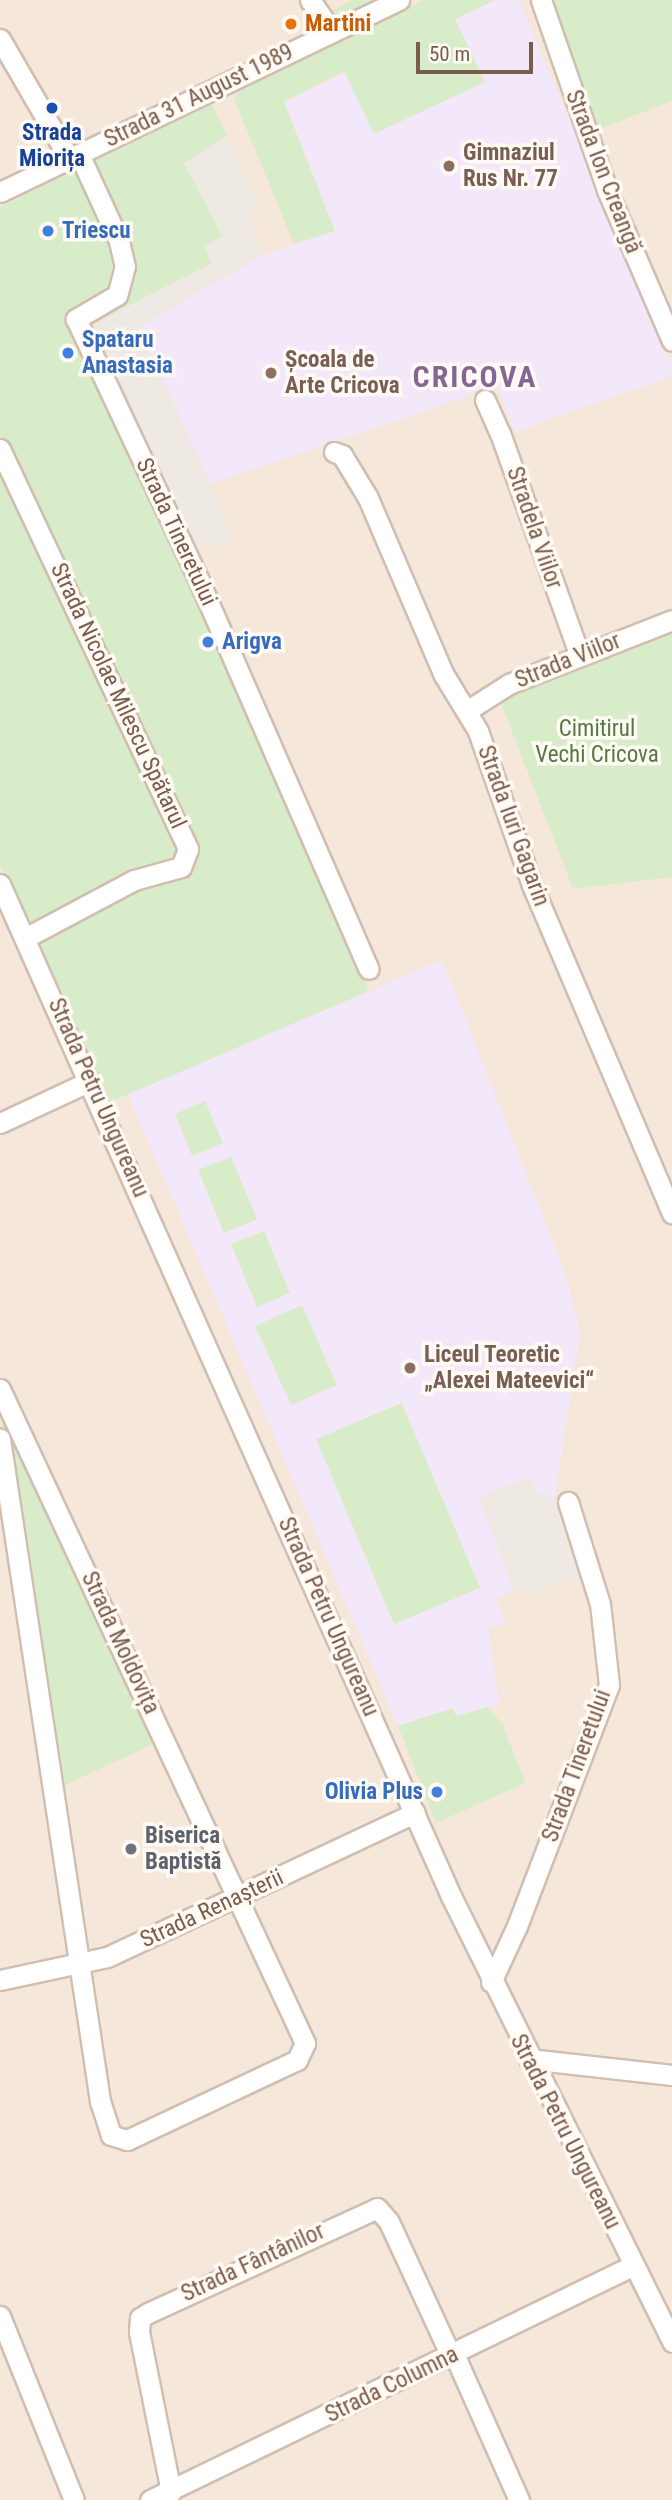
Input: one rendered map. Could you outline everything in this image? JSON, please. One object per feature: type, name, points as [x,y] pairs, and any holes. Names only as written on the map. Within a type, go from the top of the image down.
[{"type":"street","points":[[310,0],[332,32]]},
{"type":"street","name":"Strada 31 August 1989","points":[[0,192],[399,0]]},
{"type":"street","name":"Strada Ion Creangă","points":[[541,0],[607,190],[671,337]]},
{"type":"street","points":[[0,39],[74,156]]},
{"type":"street","name":"Strada Tineretului","points":[[74,156],[119,241],[125,265],[117,295],[76,319],[206,596],[369,969]]},
{"type":"street","name":"Stradela Viilor","points":[[485,400],[500,433],[580,656]]},
{"type":"street","name":"Strada Nicolae Milescu Spătarul","points":[[0,449],[188,849],[181,867],[134,880],[27,937]]},
{"type":"street","name":"Strada Iuri Gagarin","points":[[334,452],[342,455],[368,498],[444,675],[468,710],[532,886],[672,1213]]},
{"type":"street","name":"Strada Viilor","points":[[468,710],[509,684],[672,620]]},
{"type":"street","name":"Strada Petru Ungureanu","points":[[0,884],[27,937],[491,1982],[632,2266],[664,2310],[672,2342]]},
{"type":"street","points":[[0,1123],[90,1081]]},
{"type":"street","name":"Strada Moldovița","points":[[0,1389],[240,1896],[303,2037],[305,2053],[298,2060],[127,2140],[111,2135],[104,2113],[82,1964]]},
{"type":"street","points":[[0,1439],[82,1964]]},
{"type":"street","name":"Strada Tineretului","points":[[491,1982],[517,1926],[609,1685],[600,1604],[568,1502]]},
{"type":"street","name":"Strada Renașterii","points":[[0,1980],[82,1964],[240,1896],[415,1813]]},
{"type":"street","points":[[529,2059],[672,2075]]},
{"type":"street","name":"Strada Fântânilor","points":[[157,2498],[139,2332],[140,2318],[156,2309],[377,2208],[389,2222],[453,2355]]},
{"type":"street","name":"Strada Columna","points":[[157,2498],[632,2266]]},
{"type":"street","points":[[0,2316],[74,2500]]},
{"type":"street","points":[[453,2355],[519,2500]]},
{"type":"shaded area","points":[[0,0],[672,0],[672,2500],[0,2500]]},
{"type":"shaded area","name":"Gimnaziul Rus Nr. 77","points":[[495,0],[519,0],[672,365],[672,376],[514,432],[497,386],[211,484],[139,327],[264,255],[335,231],[284,102]]},
{"type":"shaded area","points":[[227,136],[261,210],[246,218],[264,255],[139,327],[232,535],[192,554],[89,326],[212,264],[203,247],[222,236],[184,163]]},
{"type":"shaded area","name":"Liceul Teoretic „Alexei Mateevici“","points":[[442,960],[564,1269],[580,1332],[554,1501],[535,1489],[530,1476],[478,1497],[514,1590],[496,1598],[506,1624],[488,1628],[499,1704],[455,1716],[452,1708],[398,1726],[128,1094]]},
{"type":"shaded area","points":[[530,1476],[535,1489],[554,1501],[580,1576],[529,1595],[526,1587],[514,1590],[477,1497]]},
{"type":"green space","points":[[353,0],[374,0],[335,19],[325,14]]},
{"type":"green space","points":[[423,0],[495,0],[455,19],[485,82],[374,134],[344,71],[284,102],[335,231],[294,244],[234,99],[240,89]]},
{"type":"green space","points":[[553,0],[672,0],[672,101],[595,131]]},
{"type":"green space","points":[[212,104],[227,136],[184,163],[222,236],[204,247],[212,263],[89,326],[189,579],[369,991],[101,1106],[32,929],[0,865],[0,207]]},
{"type":"green space","name":"Cimitirul Vechi Cricova","points":[[672,633],[672,877],[573,889],[499,698]]},
{"type":"green space","points":[[205,1101],[223,1143],[192,1156],[175,1114]]},
{"type":"green space","points":[[231,1157],[257,1219],[224,1233],[198,1170]]},
{"type":"green space","points":[[264,1231],[290,1293],[257,1307],[231,1244]]},
{"type":"green space","points":[[302,1305],[337,1385],[291,1405],[255,1326]]},
{"type":"green space","points":[[402,1403],[480,1588],[394,1624],[316,1439]]},
{"type":"green space","points":[[7,1421],[160,1741],[65,1785],[2,1423]]},
{"type":"green space","points":[[488,1707],[503,1725],[525,1783],[436,1823],[398,1726],[453,1708],[456,1716]]},
{"type":"place","name":"Martini","points":[[291,24]]},
{"type":"place","name":"Strada Miorița","points":[[52,108]]},
{"type":"place","name":"Gimnaziul Rus Nr. 77","points":[[449,166]]},
{"type":"place","name":"Triescu","points":[[48,231]]},
{"type":"place","name":"Spataru Anastasia","points":[[68,353]]},
{"type":"place","name":"Școala de Arte Cricova","points":[[271,373]]},
{"type":"place","name":"Arigva","points":[[208,642]]},
{"type":"place","name":"Liceul Teoretic „Alexei Mateevici“","points":[[410,1368]]},
{"type":"place","name":"Olivia Plus","points":[[437,1792]]},
{"type":"place","name":"Biserica Baptistă","points":[[131,1849]]},
{"type":"district","name":"CRICOVA","points":[[475,377]]}]
